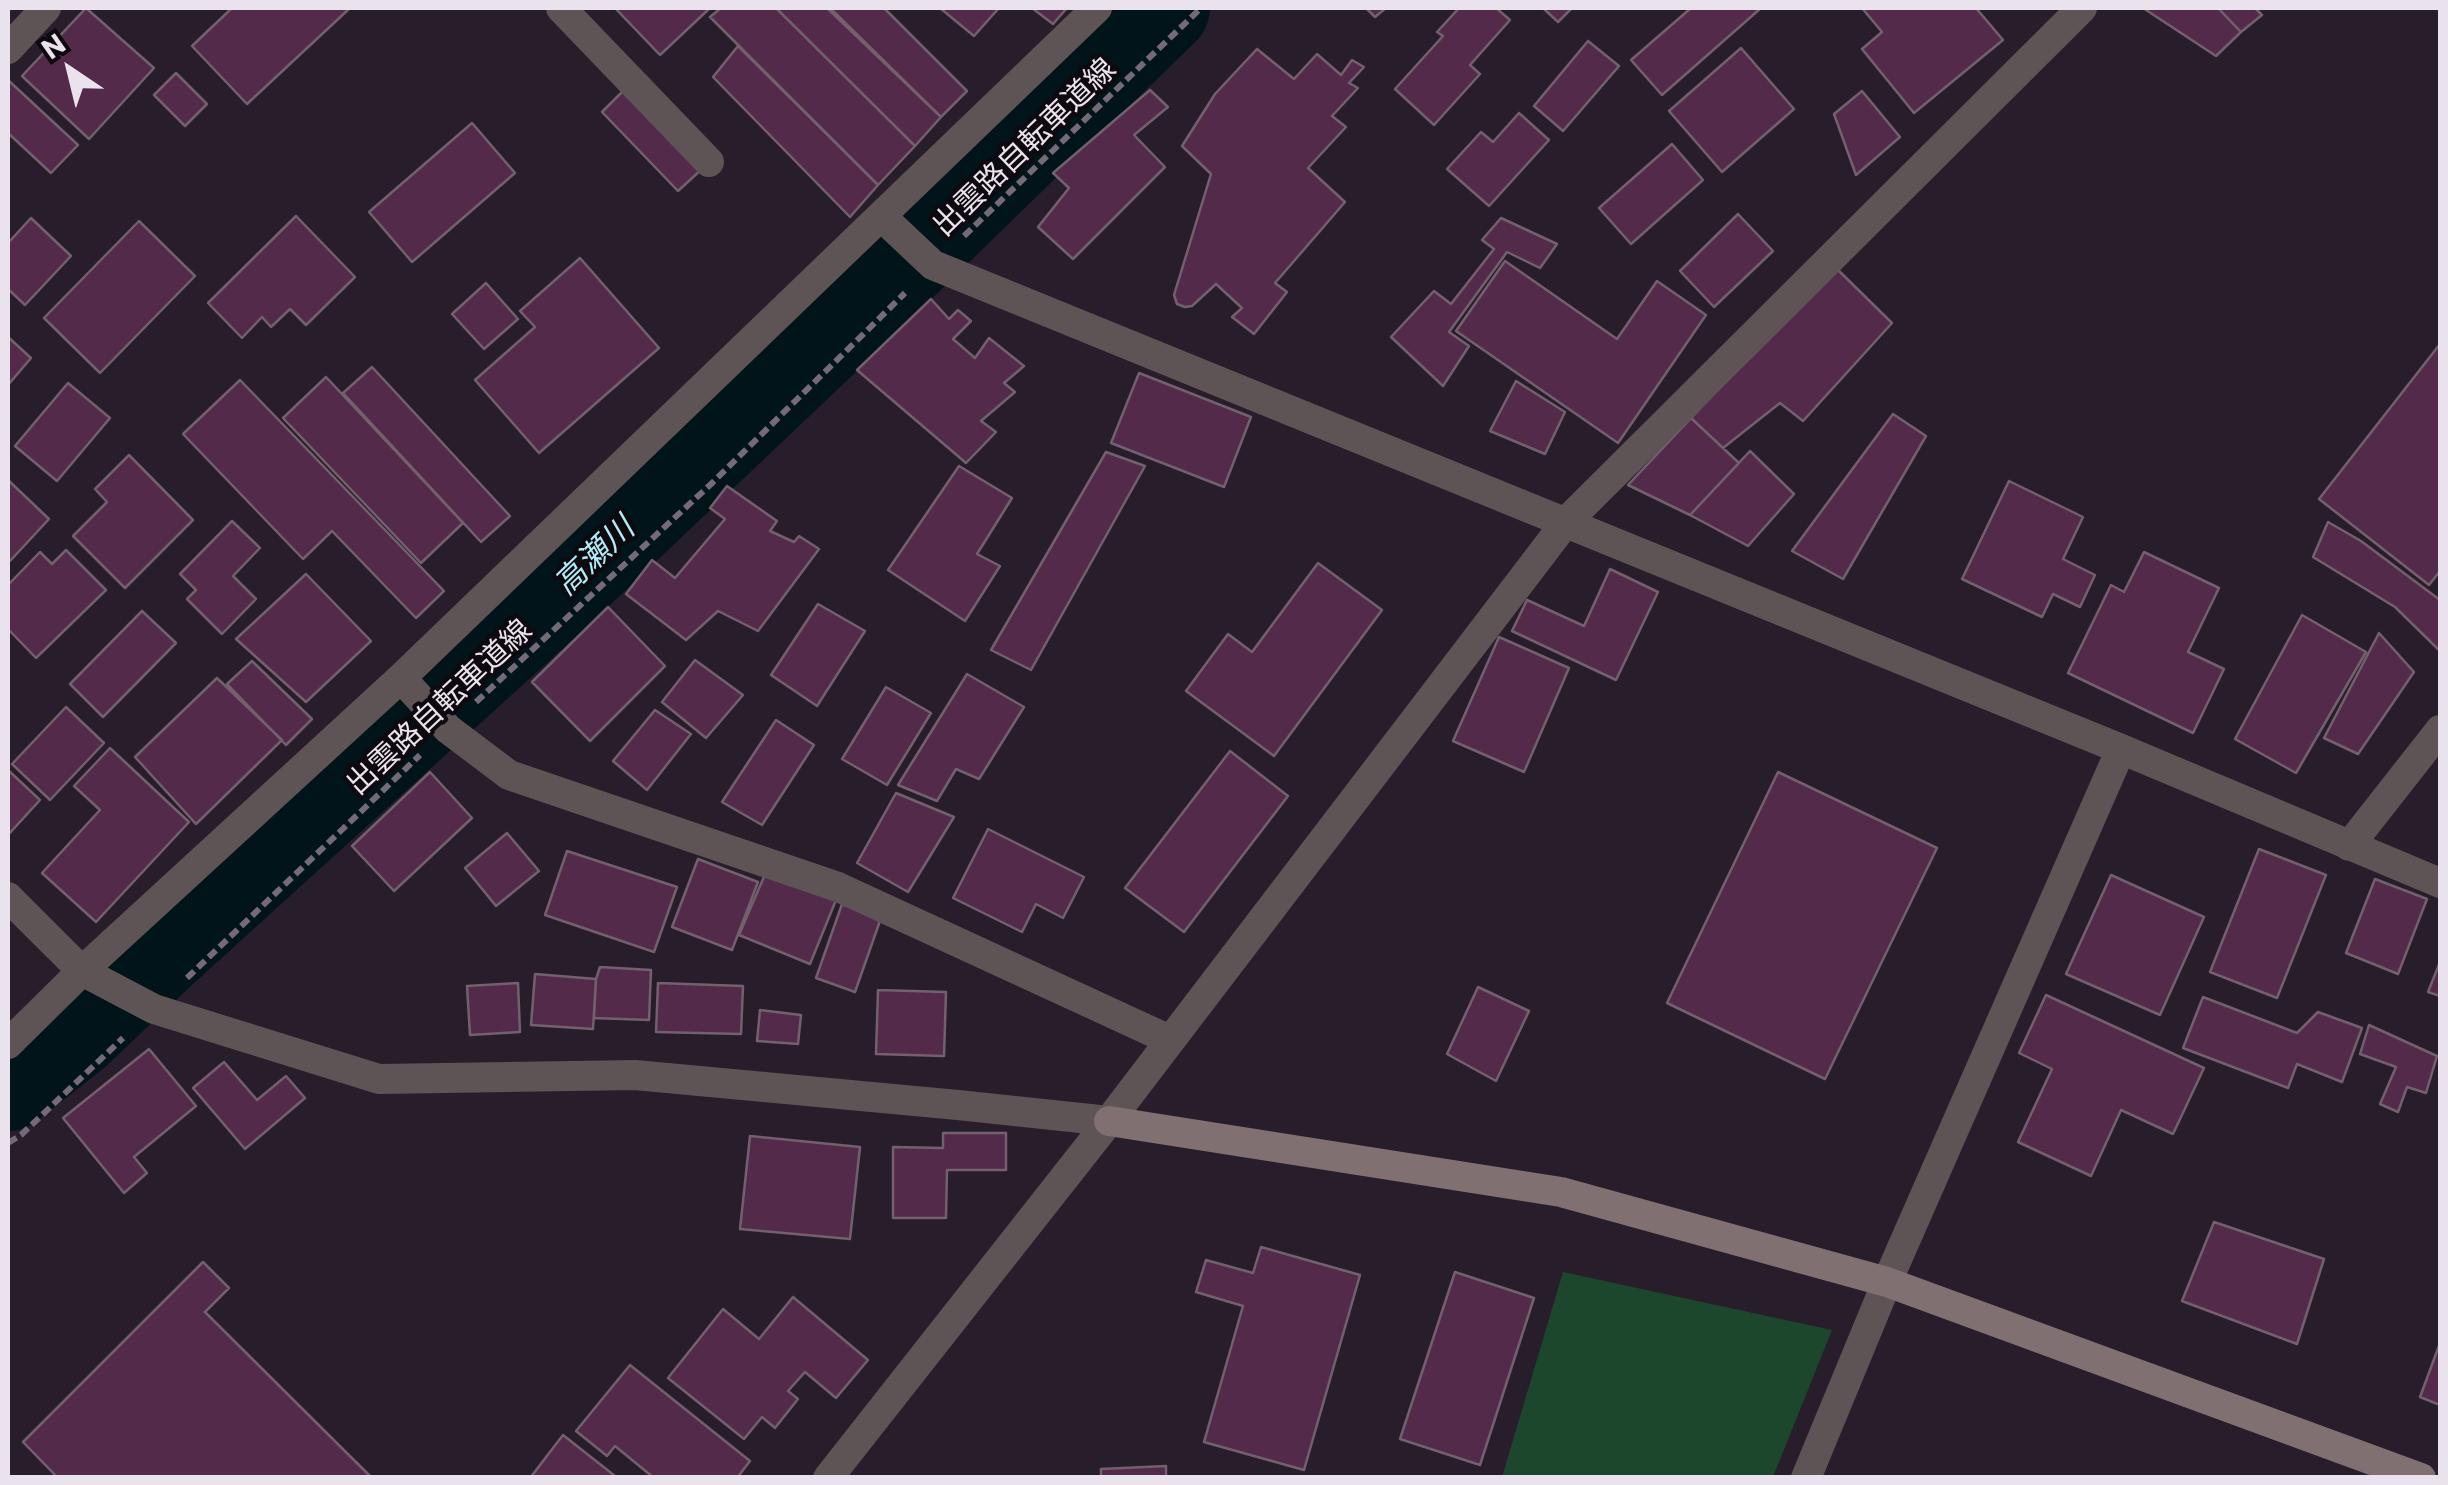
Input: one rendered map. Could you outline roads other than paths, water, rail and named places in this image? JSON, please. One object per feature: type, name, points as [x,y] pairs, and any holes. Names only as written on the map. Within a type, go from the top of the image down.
[{"type":"street","points":[[8,48],[46,8]]},
{"type":"street","points":[[561,8],[709,162]]},
{"type":"street","points":[[8,1044],[401,678],[1097,8]]},
{"type":"street","points":[[828,1478],[1109,1122],[1566,522],[2082,8]]},
{"type":"street","points":[[882,217],[933,265],[2440,883]]},
{"type":"street","points":[[401,678],[448,728],[509,775],[838,888],[1170,1040]]},
{"type":"street","points":[[2349,846],[2440,730]]},
{"type":"street","points":[[1806,1478],[1887,1282],[2121,749]]},
{"type":"street","points":[[8,897],[82,971],[154,1009],[379,1079],[635,1075],[958,1105],[1109,1122],[1561,1192],[1887,1282],[2421,1478]]},
{"type":"waterway","name":"高瀬川","points":[[8,1085],[74,1033],[560,589],[1164,8]]}]
